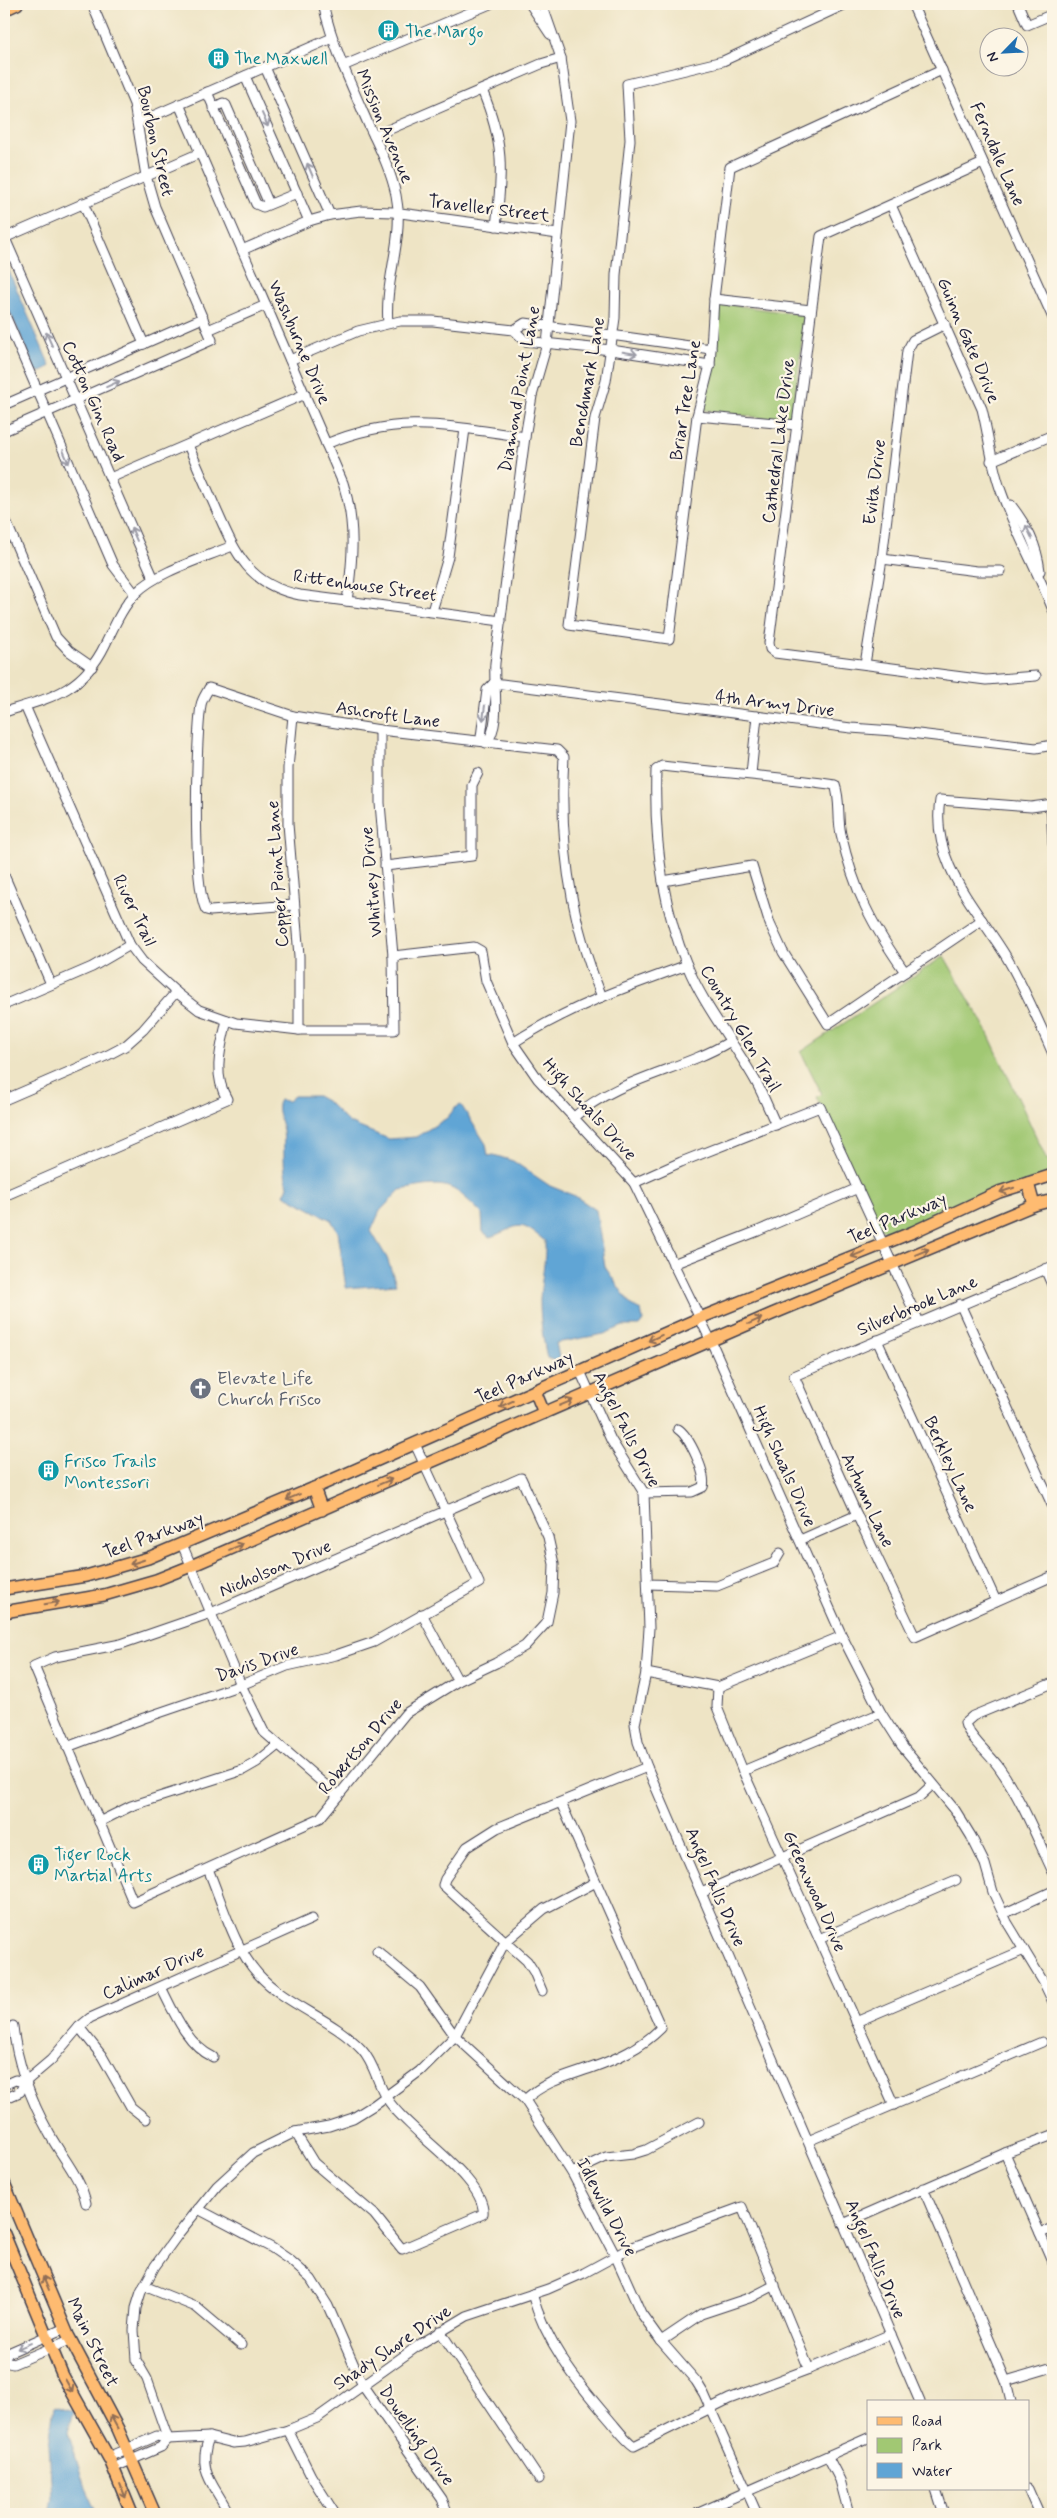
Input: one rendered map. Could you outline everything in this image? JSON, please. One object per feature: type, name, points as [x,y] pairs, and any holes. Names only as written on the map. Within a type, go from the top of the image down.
[{"type":"main road","points":[[4,10],[17,4]]},
{"type":"main road","name":"Teel Parkway","points":[[4,1589],[86,1576],[118,1568],[182,1544],[415,1444],[700,1318],[884,1244],[999,1192],[1053,1175]]},
{"type":"main road","points":[[1028,1183],[1034,1205]]},
{"type":"main road","points":[[4,1612],[104,1595],[156,1580],[192,1566],[711,1340],[1034,1205],[1053,1200]]},
{"type":"main road","points":[[535,1391],[544,1413]]},
{"type":"main road","points":[[314,1488],[322,1510]]},
{"type":"main road","points":[[22,1585],[28,1607]]},
{"type":"main road","name":"Main Street","points":[[4,2183],[70,2340],[127,2448],[155,2514]]},
{"type":"main road","points":[[4,2234],[63,2376],[108,2457],[132,2514]]},
{"type":"street","name":"Bourbon Street","points":[[76,400],[212,340],[157,212],[146,176],[139,122],[131,95],[94,4]]},
{"type":"street","name":"Mission Avenue","points":[[323,4],[332,38],[343,66],[392,179],[398,213],[388,303],[388,323]]},
{"type":"street","points":[[343,66],[490,4]]},
{"type":"street","name":"Diamond Point Lane","points":[[530,4],[556,42]]},
{"type":"street","name":"Diamond Point Lane","points":[[486,743],[481,737],[487,690],[494,683],[500,621],[524,437],[532,396],[547,344],[570,121],[561,58],[542,4]]},
{"type":"street","name":"Benchmark Lane","points":[[669,639],[569,625],[595,418],[606,382],[615,318],[616,275],[630,140],[628,84],[722,61],[846,4]]},
{"type":"street","name":"Ferndale Lane","points":[[912,4],[1053,318]]},
{"type":"street","points":[[1018,4],[1027,25],[1053,14]]},
{"type":"street","points":[[139,122],[332,38]]},
{"type":"street","points":[[374,136],[541,64],[561,58]]},
{"type":"street","points":[[266,67],[330,215]]},
{"type":"street","name":"Briar Tree Lane","points":[[669,639],[697,416],[710,365],[714,299],[730,167],[942,70]]},
{"type":"street","points":[[245,76],[310,221]]},
{"type":"street","points":[[482,90],[493,118],[501,149],[502,180],[496,226]]},
{"type":"street","points":[[207,92],[256,204],[263,207],[297,193]]},
{"type":"street","name":"Washburne Drive","points":[[179,104],[342,482],[351,518],[353,554],[347,600]]},
{"type":"street","points":[[4,237],[200,153]]},
{"type":"street","points":[[891,205],[983,162]]},
{"type":"street","points":[[83,203],[144,344]]},
{"type":"street","name":"Cathedral Lake Drive","points":[[865,664],[775,653],[770,649],[769,643],[821,236],[891,205]]},
{"type":"street","name":"Guinn Gate Drive","points":[[891,205],[982,409],[990,439],[992,461],[1002,493],[1053,610]]},
{"type":"street","name":"Traveller Street","points":[[242,250],[310,221],[330,215],[361,211],[398,213],[558,234]]},
{"type":"street","name":"Cotton Gin Road","points":[[4,237],[154,579]]},
{"type":"street","points":[[714,299],[811,310]]},
{"type":"street","points":[[208,330],[266,305]]},
{"type":"street","points":[[4,313],[113,565],[135,594]]},
{"type":"street","points":[[4,405],[202,318]]},
{"type":"street","points":[[290,360],[358,331],[388,323],[433,321],[514,330],[525,324],[711,349]]},
{"type":"street","name":"Evita Drive","points":[[865,664],[882,559],[907,351],[913,340],[945,324]]},
{"type":"street","points":[[514,330],[525,341],[611,350],[710,365]]},
{"type":"street","points":[[110,478],[305,394]]},
{"type":"street","points":[[4,431],[76,400]]},
{"type":"street","points":[[697,416],[797,426]]},
{"type":"street","points":[[326,444],[361,431],[392,424],[424,424],[524,437]]},
{"type":"street","points":[[432,611],[448,557],[465,429]]},
{"type":"street","points":[[992,461],[1053,436]]},
{"type":"street","name":"Rittenhouse Street","points":[[188,445],[232,546],[251,571],[277,588],[300,594],[500,621]]},
{"type":"street","points":[[4,517],[8,540],[56,637],[69,651],[92,667]]},
{"type":"street","points":[[4,712],[62,693],[76,684],[92,667],[122,610],[135,594],[154,579],[232,546]]},
{"type":"street","points":[[882,559],[977,571],[1001,570]]},
{"type":"street","points":[[865,664],[986,680],[1036,676]]},
{"type":"street","name":"4th Army Drive","points":[[494,683],[1036,748],[1053,745]]},
{"type":"street","name":"Ashcroft Lane","points":[[294,905],[206,910],[202,902],[198,849],[197,746],[201,703],[209,688],[293,716],[380,730],[557,750],[564,757],[562,790],[566,858],[576,918],[602,996]]},
{"type":"street","name":"River Trail","points":[[25,706],[130,945],[142,961],[176,992],[199,1010],[227,1020],[264,1028],[394,1030]]},
{"type":"street","name":"Copper Point Lane","points":[[293,716],[288,768],[294,905],[299,956],[299,1030]]},
{"type":"street","points":[[757,716],[751,774],[835,785],[838,792],[839,828],[849,870],[863,906],[879,935],[904,972]]},
{"type":"street","name":"Whitney Drive","points":[[380,730],[380,804],[394,956],[394,1030]]},
{"type":"street","name":"Country Glen Trail","points":[[751,774],[662,766],[656,770],[655,810],[663,881],[671,920],[687,965],[729,1042],[755,1080],[776,1125]]},
{"type":"street","points":[[385,866],[472,856],[472,784],[478,773]]},
{"type":"street","points":[[1053,844],[1052,804],[1031,807],[940,800],[938,814],[951,870],[960,890],[1007,958],[1053,1054]]},
{"type":"street","points":[[663,881],[752,866],[770,924],[783,952],[828,1024],[982,920]]},
{"type":"street","points":[[4,875],[51,984]]},
{"type":"street","points":[[4,1005],[92,967],[130,945]]},
{"type":"street","name":"High Shoals Drive","points":[[394,956],[474,947],[481,951],[486,981],[513,1042],[538,1079],[634,1184],[711,1340],[842,1636],[881,1713],[902,1746],[932,1785],[955,1810],[971,1836],[985,1864],[993,1892],[1003,1914],[1053,2002]]},
{"type":"street","points":[[513,1042],[547,1021],[602,996],[687,965]]},
{"type":"street","points":[[4,1100],[108,1056],[125,1046],[176,992]]},
{"type":"street","points":[[4,1196],[227,1099],[220,1088],[218,1068],[227,1020]]},
{"type":"street","points":[[574,1117],[599,1098],[709,1054],[729,1042]]},
{"type":"street","points":[[634,1184],[681,1162],[820,1107],[919,1322]]},
{"type":"street","points":[[673,1264],[758,1231],[858,1188]]},
{"type":"street","points":[[1049,1267],[1053,1287]]},
{"type":"street","name":"Silverbrook Lane","points":[[794,1376],[1049,1267]]},
{"type":"street","points":[[960,1304],[1053,1507]]},
{"type":"street","name":"Berkley Lane","points":[[877,1340],[996,1601]]},
{"type":"street","name":"Angel Falls Drive","points":[[580,1372],[611,1440],[644,1493],[648,1584],[646,1673],[635,1724],[638,1742],[646,1767],[919,2400]]},
{"type":"street","name":"Autumn Lane","points":[[794,1376],[914,1637],[996,1601]]},
{"type":"street","points":[[644,1493],[692,1492],[703,1488],[704,1477],[686,1434],[678,1429]]},
{"type":"street","points":[[415,1444],[447,1512]]},
{"type":"street","name":"Nicholson Drive","points":[[67,1747],[34,1666],[55,1657],[121,1644],[210,1614],[447,1512],[521,1478]]},
{"type":"street","name":"Robertson Drive","points":[[99,1822],[133,1902],[320,1818],[406,1712],[458,1681],[525,1646],[546,1622],[553,1593],[554,1564],[548,1536],[521,1478]]},
{"type":"street","name":"Davis Drive","points":[[67,1747],[241,1685],[287,1666],[336,1655],[374,1642],[479,1583],[447,1512]]},
{"type":"street","points":[[800,1540],[857,1515]]},
{"type":"street","points":[[182,1544],[210,1614],[264,1732],[338,1796]]},
{"type":"street","points":[[648,1584],[716,1586],[774,1564],[780,1553]]},
{"type":"street","points":[[996,1601],[1053,1576]]},
{"type":"street","points":[[422,1614],[458,1681]]},
{"type":"street","points":[[646,1673],[718,1687],[842,1636]]},
{"type":"street","points":[[1053,1683],[966,1720],[968,1730],[994,1762],[1013,1790],[1053,1872]]},
{"type":"street","name":"Greenwood Drive","points":[[718,1687],[717,1708],[743,1771],[894,2105]]},
{"type":"street","points":[[743,1771],[881,1713]]},
{"type":"street","points":[[67,1747],[99,1822],[131,1806],[243,1770],[257,1762],[278,1745]]},
{"type":"street","points":[[542,1991],[527,1961],[443,1885],[445,1879],[467,1847],[497,1828],[646,1767]]},
{"type":"street","points":[[701,1893],[919,1797],[932,1785]]},
{"type":"street","points":[[525,2100],[532,2093],[558,2079],[624,2055],[645,2042],[661,2028],[561,1803]]},
{"type":"street","points":[[208,1868],[241,1950],[258,1974],[273,1988],[319,2017],[363,2050],[386,2097],[405,2120],[458,2167],[482,2204],[483,2214],[402,2249],[374,2214],[314,2163],[295,2132]]},
{"type":"street","points":[[819,1939],[956,1880]]},
{"type":"street","points":[[113,2468],[161,2447],[168,2439],[147,2379],[136,2360],[134,2352],[136,2308],[154,2266],[198,2209],[217,2186],[253,2153],[295,2132],[338,2124],[362,2113],[420,2071],[455,2036],[505,1942],[544,1909],[596,1882]]},
{"type":"street","points":[[1003,1914],[1053,1891]]},
{"type":"street","name":"Calimar Drive","points":[[4,2099],[20,2092],[25,2082],[51,2060],[79,2027],[96,2016],[312,1919]]},
{"type":"street","name":"Idlewild Drive","points":[[377,1950],[420,1987],[455,2036],[525,2100],[572,2173],[615,2255],[641,2313],[661,2341],[696,2381],[757,2514]]},
{"type":"street","points":[[856,2022],[1024,1950]]},
{"type":"street","points":[[160,1987],[186,2032],[202,2051],[214,2058]]},
{"type":"street","points":[[13,2026],[16,2054],[25,2082],[50,2135],[84,2190],[86,2203]]},
{"type":"street","points":[[79,2027],[102,2056],[131,2107],[146,2119]]},
{"type":"street","points":[[808,2141],[1042,2042]]},
{"type":"street","points":[[4,2085],[15,2080],[25,2082]]},
{"type":"street","points":[[572,2173],[606,2157],[633,2154],[646,2150],[699,2122]]},
{"type":"street","points":[[843,2224],[1005,2153],[1053,2135]]},
{"type":"street","points":[[1005,2153],[1053,2263]]},
{"type":"street","points":[[923,2188],[1006,2380],[1011,2400]]},
{"type":"street","name":"Shady Shore Drive","points":[[108,2457],[157,2436],[168,2439],[209,2437],[233,2443],[245,2442],[288,2430],[317,2418],[440,2331],[467,2316],[532,2294],[584,2273],[615,2255],[693,2223],[742,2207],[775,2284]]},
{"type":"street","name":"Dowelling Drive","points":[[198,2209],[272,2248],[291,2261],[311,2279],[328,2306],[363,2386],[442,2499],[448,2514]]},
{"type":"street","points":[[1040,2233],[1053,2228]]},
{"type":"street","points":[[661,2341],[701,2314],[752,2297],[775,2284],[809,2369]]},
{"type":"street","points":[[144,2286],[196,2307],[240,2344]]},
{"type":"street","points":[[532,2294],[548,2334],[567,2365],[597,2405],[634,2446],[748,2392],[809,2369],[891,2334]]},
{"type":"street","points":[[65,2328],[8,2353],[4,2361],[13,2364],[70,2340]]},
{"type":"street","points":[[440,2331],[539,2479]]},
{"type":"street","points":[[1006,2380],[1053,2367]]},
{"type":"street","points":[[288,2430],[311,2476],[335,2514]]},
{"type":"street","points":[[209,2437],[204,2450],[205,2472],[229,2514]]},
{"type":"street","points":[[696,2514],[867,2438]]},
{"type":"street","points":[[828,2457],[840,2480],[849,2514]]},
{"type":"street","points":[[936,2490],[944,2514]]},
{"type":"street","points":[[1028,2490],[1039,2514]]},
{"type":"green space","points":[[717,303],[805,315],[792,422],[703,410]]},
{"type":"green space","points":[[944,956],[986,1029],[1047,1160],[1053,1157],[1053,1172],[893,1233],[881,1229],[817,1097],[822,1094],[801,1052]]},
{"type":"water","points":[[4,260],[50,366],[42,372],[34,371],[31,359],[4,299]]},
{"type":"water","points":[[294,1096],[317,1096],[328,1102],[349,1123],[389,1139],[416,1137],[447,1118],[455,1108],[461,1105],[486,1144],[488,1156],[494,1155],[513,1161],[550,1186],[575,1196],[596,1210],[605,1267],[631,1305],[641,1310],[643,1321],[639,1326],[623,1326],[604,1334],[556,1343],[560,1362],[547,1358],[540,1300],[545,1241],[528,1229],[518,1226],[490,1237],[483,1232],[482,1214],[471,1203],[454,1189],[437,1185],[400,1190],[380,1211],[371,1231],[387,1258],[396,1284],[346,1288],[338,1232],[331,1220],[284,1195],[288,1186],[284,1166],[283,1130],[278,1115],[278,1103],[280,1100],[288,1101]]},
{"type":"water","points":[[54,2406],[74,2412],[68,2432],[85,2488],[97,2514],[49,2514],[52,2499],[49,2444]]},
{"type":"place","name":"The Margo","points":[[389,31]]},
{"type":"place","name":"The Maxwell","points":[[218,58]]},
{"type":"place","name":"Elevate Life Church Frisco","points":[[201,1388]]},
{"type":"place","name":"Frisco Trails Montessori","points":[[48,1471]]},
{"type":"place","name":"Tiger Rock Martial Arts","points":[[38,1864]]}]
